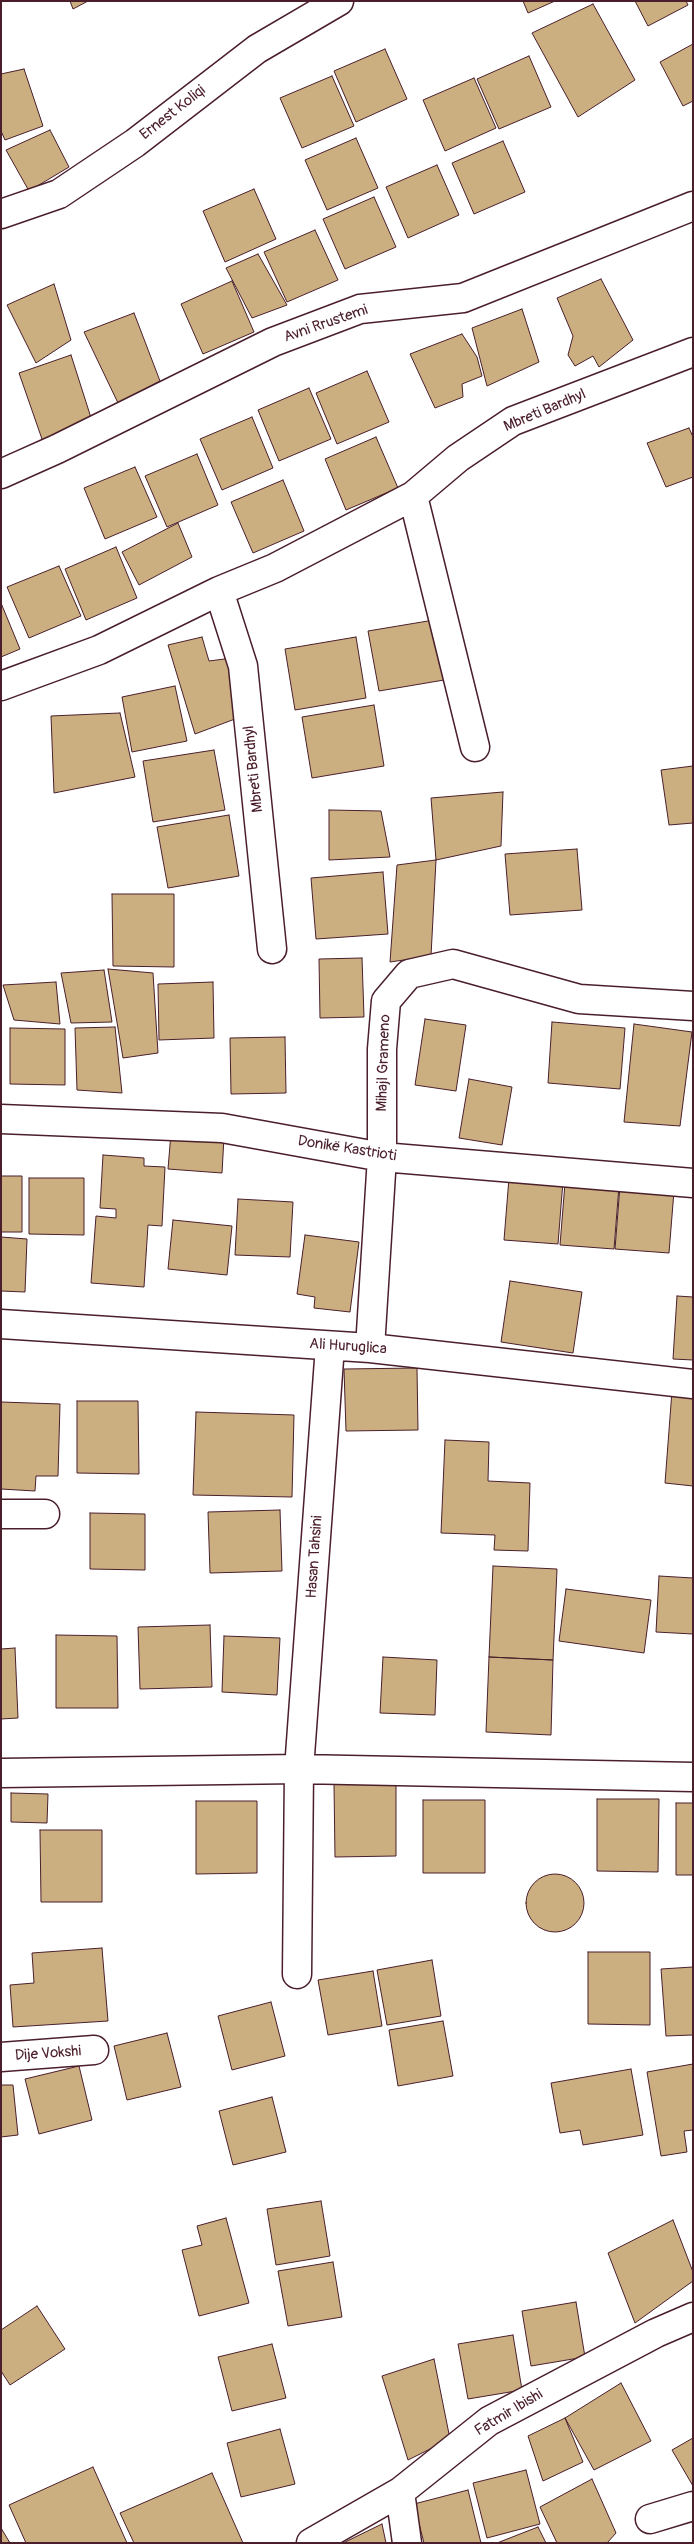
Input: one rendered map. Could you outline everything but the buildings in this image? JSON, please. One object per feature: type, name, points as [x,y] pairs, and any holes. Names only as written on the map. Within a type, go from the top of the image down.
[{"type":"street","name":"Ernest Koliqi","points":[[1,214],[59,194],[135,143],[257,49],[339,1]]},
{"type":"street","name":"Avni Rrustemi","points":[[1,474],[58,449],[273,342],[360,309],[463,298],[693,206]]},
{"type":"street","name":"Mbreti Bardhyl","points":[[1,686],[99,650],[219,591],[275,568],[413,496],[458,458],[513,421],[693,352]]},
{"type":"street","points":[[413,496],[476,748]]},
{"type":"street","name":"Mbreti Bardhyl","points":[[219,591],[243,666],[272,949]]},
{"type":"street","name":"Mihajl Grameno","points":[[370,1348],[382,1157],[382,1050],[386,1001],[408,974],[453,964],[579,999],[689,1004]]},
{"type":"street","name":"Donikë Kastrioti","points":[[1,1119],[222,1128],[382,1157],[693,1182]]},
{"type":"street","name":"Ali Huruglica","points":[[1,1324],[370,1348],[693,1384]]},
{"type":"street","name":"Hasan Tahsini","points":[[297,1974],[299,1769],[330,1346]]},
{"type":"street","points":[[1,1514],[45,1514]]},
{"type":"street","points":[[1,1773],[299,1769],[693,1777]]},
{"type":"street","name":"Dije Vokshi","points":[[1,2057],[94,2050]]},
{"type":"street","name":"Fatmir Ibishi","points":[[311,2543],[400,2492],[489,2421],[656,2333],[693,2316]]},
{"type":"street","points":[[400,2492],[407,2543]]},
{"type":"street","points":[[650,2520],[693,2506]]}]
